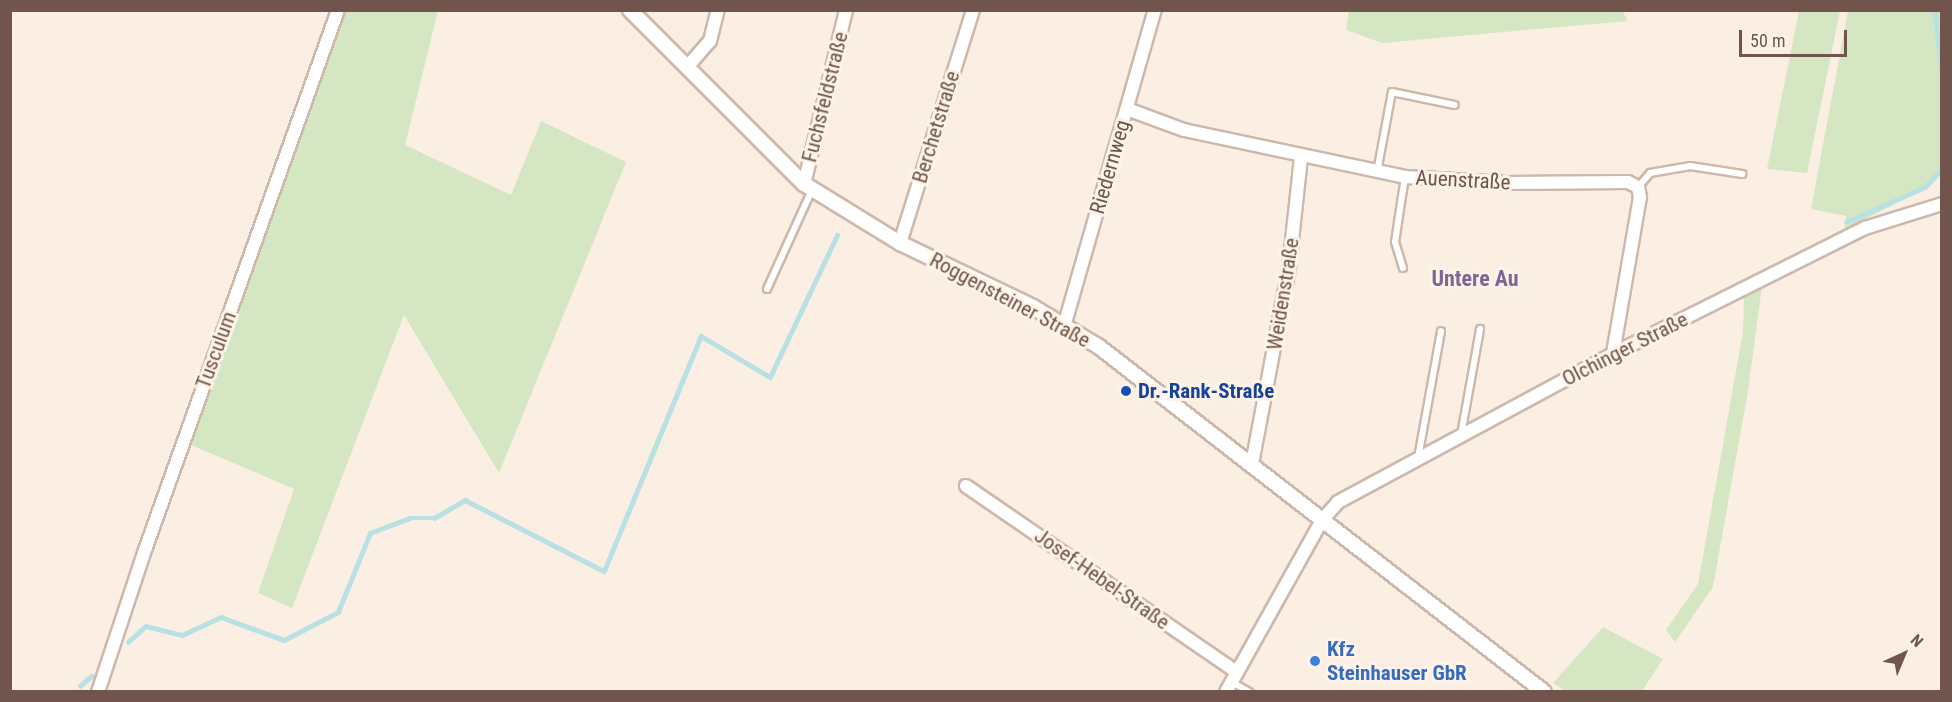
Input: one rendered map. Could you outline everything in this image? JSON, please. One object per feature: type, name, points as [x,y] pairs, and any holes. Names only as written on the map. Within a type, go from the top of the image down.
[{"type":"street","name":"Tusculum","points":[[98,692],[338,10]]},
{"type":"street","name":"Roggensteiner Straße","points":[[630,10],[808,187],[900,243],[1065,323],[1252,464],[1544,692]]},
{"type":"street","points":[[688,66],[710,41],[718,10]]},
{"type":"street","name":"Fuchsfeldstraße","points":[[808,187],[846,10]]},
{"type":"street","name":"Berchetstraße","points":[[900,243],[973,10]]},
{"type":"street","name":"Riedernweg","points":[[1065,323],[1155,10]]},
{"type":"street","name":"Auenstraße","points":[[1127,109],[1184,130],[1301,158],[1405,177],[1506,183],[1628,182],[1638,188]]},
{"type":"street","name":"Weidenstraße","points":[[1252,464],[1289,268],[1301,158]]},
{"type":"street","points":[[1613,354],[1640,197],[1638,188]]},
{"type":"street","name":"Olchinger Straße","points":[[1232,682],[1322,520],[1338,502],[1613,354],[1865,228],[1941,204]]},
{"type":"street","name":"Josef-Hebel-Straße","points":[[966,486],[1232,682]]},
{"type":"lane","points":[[1377,172],[1392,92],[1455,105]]},
{"type":"lane","points":[[1638,188],[1650,173],[1690,166],[1743,174]]},
{"type":"lane","points":[[1403,268],[1395,242],[1405,177]]},
{"type":"lane","points":[[767,289],[808,187]]},
{"type":"lane","points":[[1461,435],[1480,329]]},
{"type":"lane","points":[[1418,458],[1441,331]]},
{"type":"lane","points":[[1232,682],[1250,692]]},
{"type":"green space","points":[[1349,10],[1622,10],[1628,21],[1382,43],[1346,30]]},
{"type":"green space","points":[[343,11],[438,11],[405,145],[511,195],[541,121],[626,162],[499,473],[404,315],[292,608],[258,593],[294,489],[189,444]]},
{"type":"green space","points":[[1799,11],[1840,11],[1807,173],[1767,169]]},
{"type":"green space","points":[[1848,11],[1941,11],[1942,171],[1924,189],[1844,230],[1846,216],[1811,209]]},
{"type":"green space","points":[[1762,286],[1748,391],[1713,587],[1675,642],[1666,630],[1698,584],[1743,332],[1744,295]]},
{"type":"green space","points":[[1603,627],[1663,659],[1642,691],[1565,691],[1553,683]]},
{"type":"waterway","points":[[1935,10],[1942,73]]},
{"type":"waterway","points":[[1846,222],[1925,187],[1942,169]]},
{"type":"waterway","points":[[128,642],[146,626],[182,635],[221,617],[284,640],[338,612],[370,533],[410,518],[434,518],[465,500],[604,571],[701,336],[770,377],[837,235]]},
{"type":"waterway","points":[[80,686],[91,676]]},
{"type":"place","name":"Dr.-Rank-Straße","points":[[1126,391]]},
{"type":"place","name":"Kfz Steinhauser GbR","points":[[1315,661]]},
{"type":"district","name":"Untere Au","points":[[1475,279]]}]
